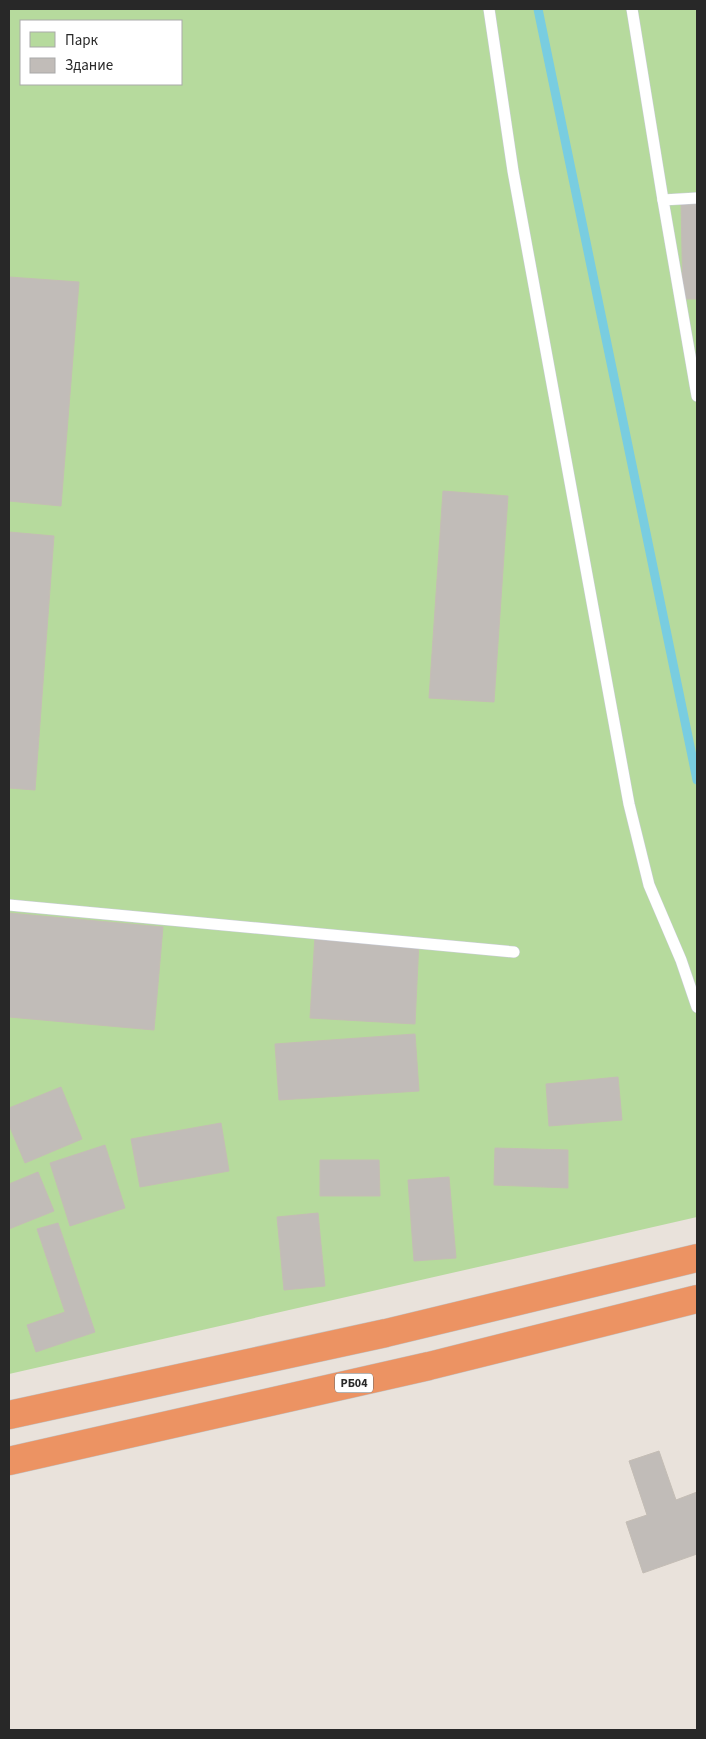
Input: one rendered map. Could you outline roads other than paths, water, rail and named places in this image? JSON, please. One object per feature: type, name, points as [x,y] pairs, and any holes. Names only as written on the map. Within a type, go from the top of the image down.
[{"type":"highway","points":[[9,1414],[386,1333],[697,1258]]},
{"type":"highway","name":"РБ04","points":[[9,1461],[429,1366],[697,1300]]},
{"type":"lane","points":[[489,9],[513,171],[629,804],[649,885],[681,960],[697,1007]]},
{"type":"lane","points":[[632,9],[697,396]]},
{"type":"lane","points":[[663,200],[697,198]]},
{"type":"lane","points":[[9,905],[514,952]]},
{"type":"waterway","points":[[538,9],[697,780]]}]
